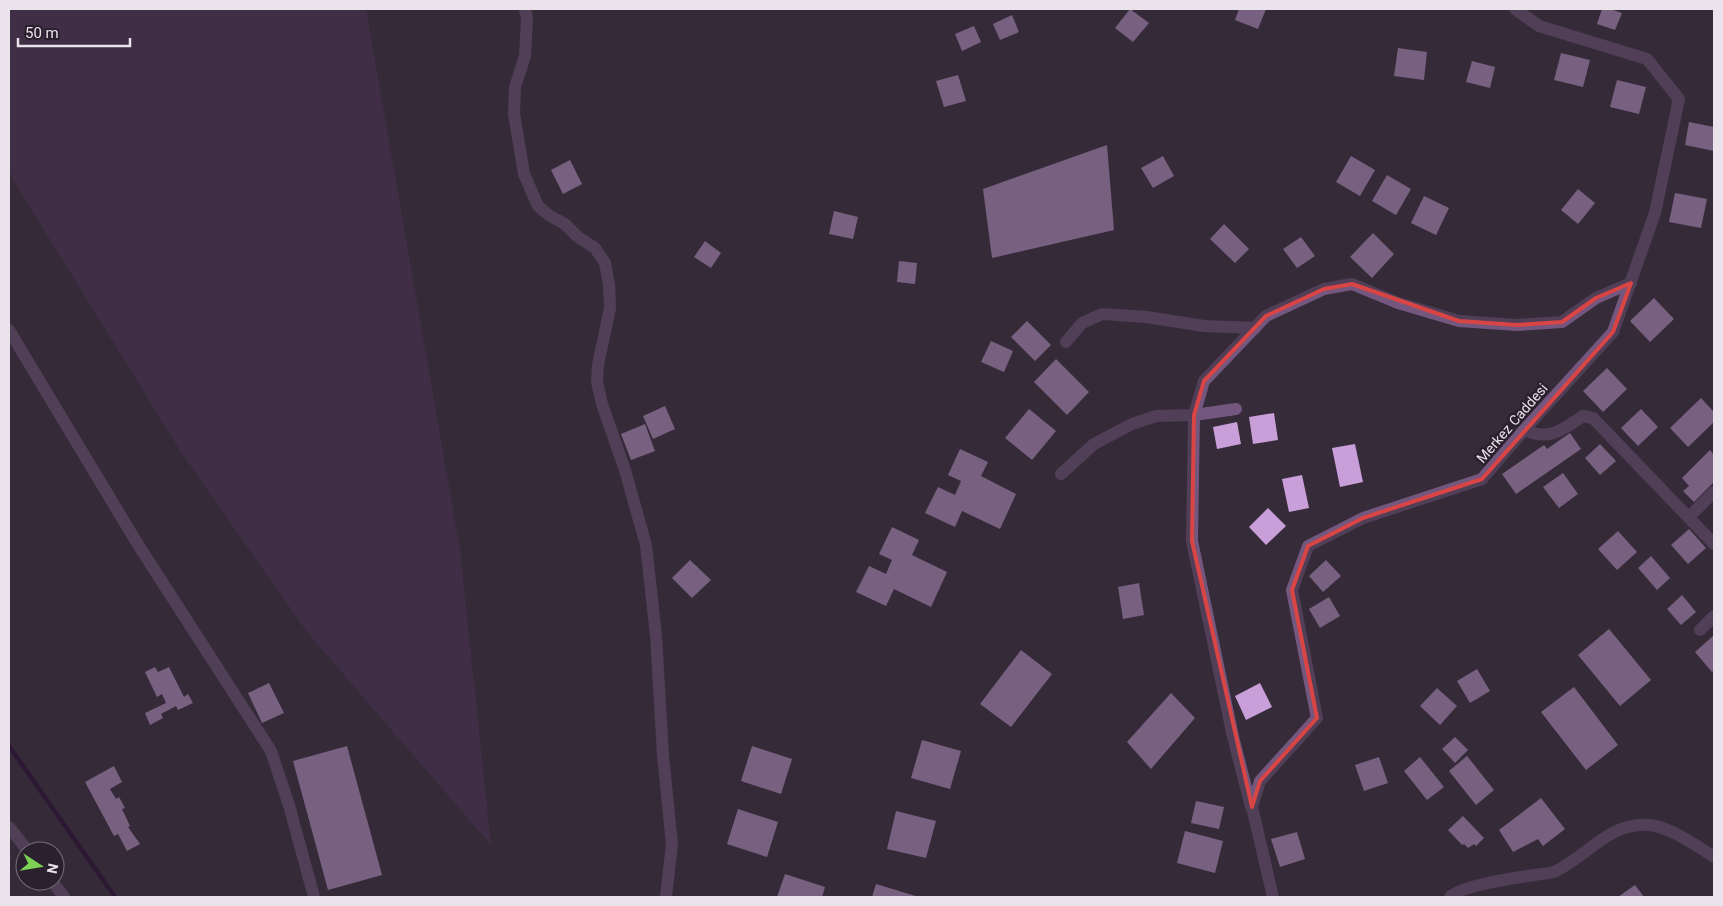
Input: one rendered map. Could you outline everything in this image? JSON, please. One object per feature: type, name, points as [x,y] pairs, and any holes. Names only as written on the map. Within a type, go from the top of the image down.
[{"type":"street","points":[[525,9],[527,18],[525,56],[515,87],[514,114],[524,174],[538,206],[550,216],[565,224],[578,237],[595,248],[605,263],[609,284],[610,308],[598,366],[597,382],[602,404],[625,470],[646,545],[656,636],[663,755],[672,844],[666,897]]},
{"type":"street","name":"Merkez Caddesi","points":[[1252,807],[1260,781],[1317,718],[1292,590],[1308,546],[1363,518],[1482,479],[1613,332],[1655,213],[1678,99],[1648,59],[1539,26],[1514,9]]},
{"type":"street","points":[[1273,897],[1233,737],[1192,541],[1194,414],[1204,382],[1266,316],[1324,289],[1352,284],[1398,303],[1459,321],[1518,325],[1562,322],[1596,298],[1631,283]]},
{"type":"street","points":[[1066,342],[1082,323],[1102,314],[1146,317],[1204,326],[1254,328]]},
{"type":"street","points":[[9,330],[137,543],[271,751],[289,805],[314,897]]},
{"type":"street","points":[[1061,474],[1094,444],[1132,424],[1156,416],[1236,409]]},
{"type":"street","points":[[1524,430],[1536,435],[1558,433],[1583,416],[1593,418],[1714,544]]},
{"type":"street","points":[[1690,517],[1714,492]]},
{"type":"street","points":[[1700,630],[1714,616]]},
{"type":"street","points":[[1450,897],[1454,893],[1474,887],[1555,871],[1614,831],[1632,826],[1651,825],[1678,834],[1714,857]]},
{"type":"street","points":[[9,828],[20,841]]},
{"type":"highlighted area","points":[[1631,283],[1613,332],[1482,479],[1363,518],[1308,546],[1292,590],[1317,718],[1260,781],[1252,807],[1192,541],[1194,415],[1204,381],[1266,316],[1324,289],[1352,284],[1459,321],[1517,325],[1562,322],[1596,298]]},
{"type":"shaded area","points":[[9,9],[366,9],[460,550],[491,845],[307,632],[181,452],[9,173]]},
{"type":"building","points":[[1130,9],[1149,23],[1133,42],[1115,28]]},
{"type":"building","points":[[1239,9],[1266,9],[1258,29],[1235,20]]},
{"type":"building","points":[[1602,9],[1610,9],[1622,13],[1615,30],[1597,24]]},
{"type":"building","points":[[1012,15],[1019,32],[1000,40],[993,24]]},
{"type":"building","points":[[974,26],[981,42],[962,51],[955,34]]},
{"type":"building","points":[[1398,48],[1427,52],[1424,80],[1394,76]]},
{"type":"building","points":[[1561,53],[1590,60],[1583,87],[1554,80]]},
{"type":"building","points":[[1472,61],[1495,67],[1490,88],[1466,82]]},
{"type":"building","points":[[958,75],[966,101],[944,107],[936,81]]},
{"type":"building","points":[[1617,80],[1646,87],[1639,114],[1610,107]]},
{"type":"building","points":[[1689,122],[1714,127],[1714,151],[1685,145]]},
{"type":"building","points":[[1107,145],[1114,230],[992,258],[983,189]]},
{"type":"building","points":[[1163,156],[1174,176],[1153,188],[1141,168]]},
{"type":"building","points":[[1351,156],[1375,170],[1360,196],[1336,182]]},
{"type":"building","points":[[570,160],[582,184],[563,194],[551,170]]},
{"type":"building","points":[[1387,175],[1411,189],[1396,215],[1372,201]]},
{"type":"building","points":[[1578,189],[1595,203],[1578,224],[1561,210]]},
{"type":"building","points":[[1675,193],[1707,199],[1701,228],[1669,222]]},
{"type":"building","points":[[1424,196],[1449,208],[1436,235],[1411,223]]},
{"type":"building","points":[[834,211],[858,217],[853,239],[829,234]]},
{"type":"building","points":[[1224,224],[1249,249],[1235,263],[1210,239]]},
{"type":"building","points":[[1373,233],[1394,254],[1372,278],[1350,257]]},
{"type":"building","points":[[1301,237],[1315,256],[1297,268],[1283,249]]},
{"type":"building","points":[[705,241],[721,253],[711,268],[694,257]]},
{"type":"building","points":[[899,261],[917,263],[915,284],[897,282]]},
{"type":"building","points":[[1654,298],[1674,319],[1650,342],[1630,321]]},
{"type":"building","points":[[1027,321],[1051,345],[1035,361],[1011,337]]},
{"type":"building","points":[[991,341],[1013,351],[1004,372],[981,362]]},
{"type":"building","points":[[1056,359],[1089,392],[1067,415],[1034,382]]},
{"type":"building","points":[[1607,368],[1627,389],[1603,412],[1583,391]]},
{"type":"building","points":[[1701,398],[1714,412],[1714,422],[1688,447],[1670,428]]},
{"type":"building","points":[[665,406],[675,429],[653,439],[643,416]]},
{"type":"building","points":[[1029,409],[1056,431],[1032,460],[1005,438]]},
{"type":"building","points":[[1641,409],[1658,427],[1638,446],[1621,428]]},
{"type":"building","points":[[1274,413],[1278,440],[1253,444],[1249,417]]},
{"type":"building","points":[[1237,422],[1241,444],[1217,449],[1213,427]]},
{"type":"building","points":[[645,424],[655,451],[631,460],[621,434]]},
{"type":"building","points":[[1570,433],[1581,449],[1516,494],[1502,474],[1544,445],[1547,449]]},
{"type":"building","points":[[1355,444],[1363,482],[1340,487],[1332,448]]},
{"type":"building","points":[[1600,444],[1616,461],[1600,475],[1585,458]]},
{"type":"building","points":[[960,449],[988,462],[981,476],[1016,494],[1000,529],[962,511],[955,527],[925,513],[938,487],[955,495],[961,481],[948,475]]},
{"type":"building","points":[[1710,450],[1714,455],[1714,482],[1694,502],[1683,491],[1689,486],[1682,478]]},
{"type":"building","points":[[1563,473],[1578,494],[1559,508],[1543,487]]},
{"type":"building","points":[[1302,475],[1309,508],[1289,512],[1282,479]]},
{"type":"building","points":[[1268,508],[1286,526],[1266,545],[1249,527]]},
{"type":"building","points":[[892,527],[919,540],[912,555],[947,572],[931,607],[894,589],[886,606],[856,592],[869,566],[886,574],[892,560],[879,554]]},
{"type":"building","points":[[1689,529],[1706,548],[1688,564],[1671,545]]},
{"type":"building","points":[[1618,531],[1637,552],[1617,570],[1598,549]]},
{"type":"building","points":[[1651,556],[1670,578],[1657,590],[1638,568]]},
{"type":"building","points":[[690,560],[711,580],[692,598],[672,578]]},
{"type":"building","points":[[1326,560],[1341,576],[1323,592],[1309,576]]},
{"type":"building","points":[[1139,583],[1144,615],[1123,619],[1118,587]]},
{"type":"building","points":[[1682,595],[1696,612],[1681,625],[1667,609]]},
{"type":"building","points":[[1329,597],[1340,616],[1320,628],[1309,609]]},
{"type":"building","points":[[1609,629],[1651,680],[1620,706],[1578,655]]},
{"type":"building","points":[[1713,636],[1714,670],[1712,672],[1695,652]]},
{"type":"building","points":[[1021,650],[1052,674],[1011,727],[980,704]]},
{"type":"building","points":[[155,667],[158,672],[169,667],[184,697],[188,694],[193,703],[178,710],[176,706],[161,714],[163,718],[150,725],[145,713],[166,703],[162,694],[157,697],[145,672]]},
{"type":"building","points":[[1477,669],[1490,691],[1470,703],[1457,681]]},
{"type":"building","points":[[269,683],[284,713],[262,723],[248,693]]},
{"type":"building","points":[[1260,683],[1272,707],[1246,720],[1235,696]]},
{"type":"building","points":[[1574,687],[1618,745],[1586,770],[1541,712]]},
{"type":"building","points":[[1437,688],[1457,706],[1440,725],[1420,706]]},
{"type":"building","points":[[1171,693],[1195,718],[1151,769],[1127,742]]},
{"type":"building","points":[[1455,737],[1468,750],[1455,763],[1442,749]]},
{"type":"building","points":[[922,740],[961,751],[950,789],[911,778]]},
{"type":"building","points":[[347,746],[382,875],[328,890],[293,761]]},
{"type":"building","points":[[752,746],[792,759],[781,794],[741,781]]},
{"type":"building","points":[[1467,756],[1494,790],[1476,805],[1449,771]]},
{"type":"building","points":[[1379,757],[1388,783],[1364,791],[1355,765]]},
{"type":"building","points":[[1420,757],[1444,787],[1427,800],[1404,771]]},
{"type":"building","points":[[114,766],[122,782],[110,789],[116,799],[119,797],[125,808],[122,809],[130,826],[128,827],[140,844],[127,851],[118,834],[114,836],[85,782]]},
{"type":"building","points":[[1541,798],[1565,829],[1543,846],[1538,839],[1513,852],[1499,830]]},
{"type":"building","points":[[1196,801],[1224,807],[1219,829],[1191,823]]},
{"type":"building","points":[[738,809],[778,822],[767,857],[727,844]]},
{"type":"building","points":[[896,811],[936,821],[926,858],[887,849]]},
{"type":"building","points":[[1463,816],[1484,838],[1476,846],[1474,844],[1468,848],[1464,844],[1462,845],[1448,830]]},
{"type":"building","points":[[1185,831],[1223,841],[1215,873],[1177,863]]},
{"type":"building","points":[[1297,832],[1305,859],[1280,867],[1271,839]]},
{"type":"building","points":[[785,874],[825,887],[822,897],[777,897]]},
{"type":"building","points":[[876,884],[919,897],[872,897]]},
{"type":"building","points":[[1635,885],[1644,897],[1618,897]]},
{"type":"waterway","points":[[9,746],[115,897]]}]
